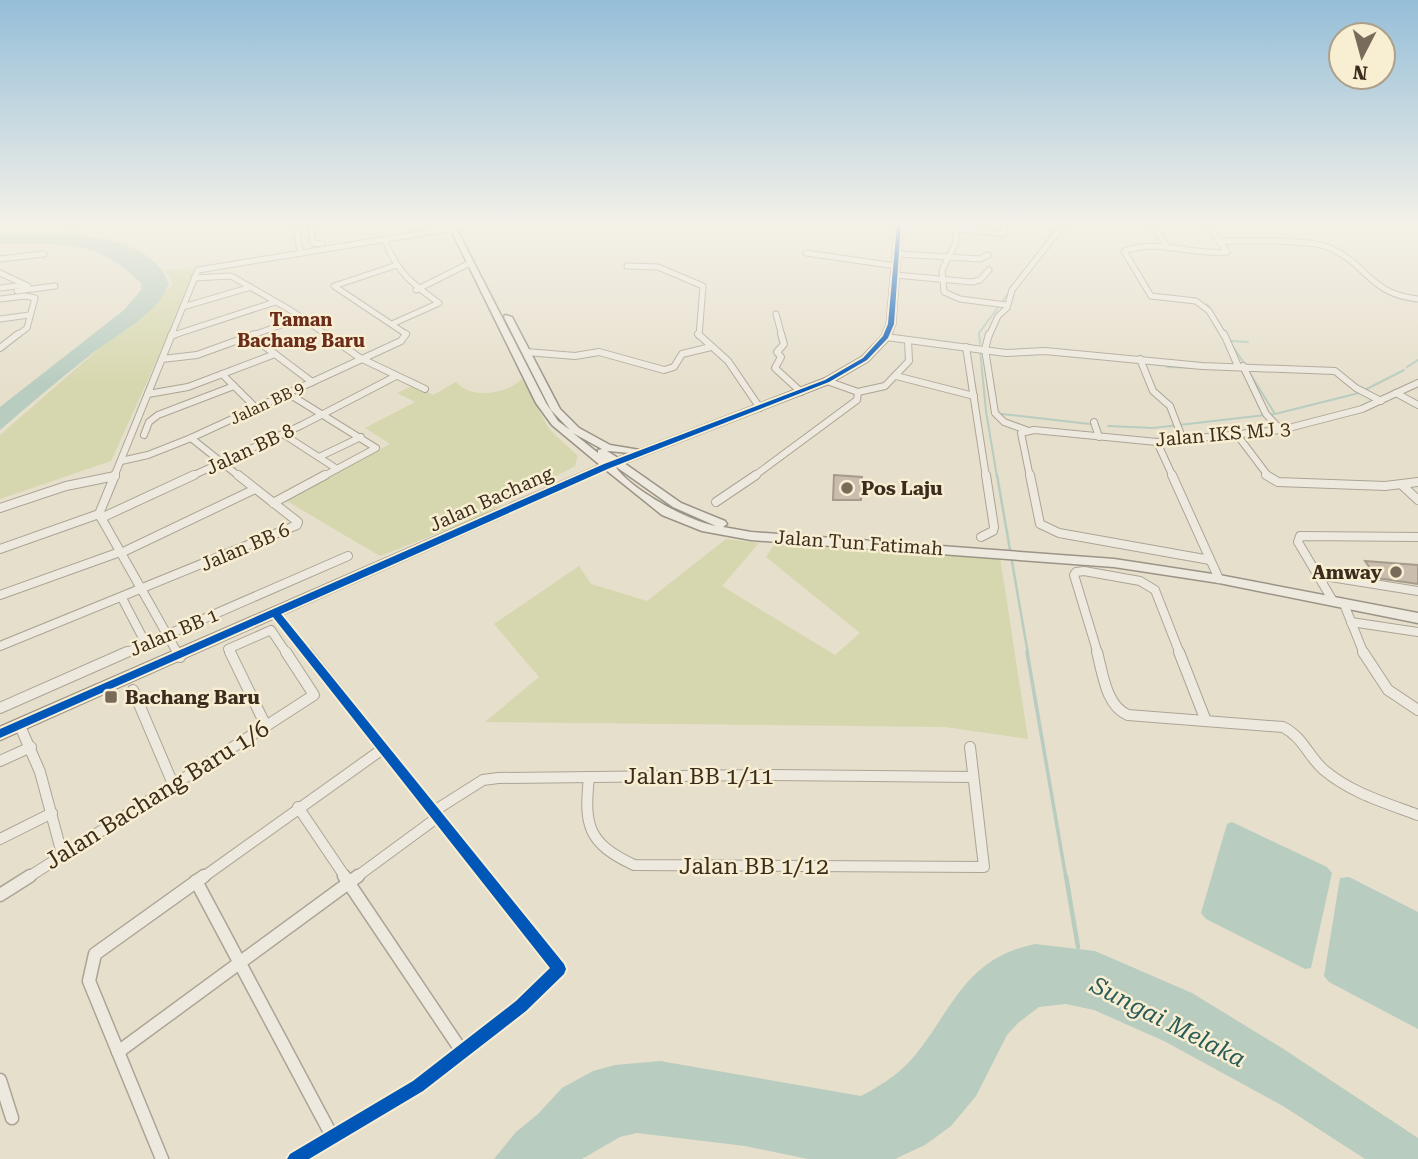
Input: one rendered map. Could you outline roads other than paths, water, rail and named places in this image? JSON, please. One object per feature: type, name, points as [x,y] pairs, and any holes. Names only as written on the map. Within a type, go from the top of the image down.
[{"type":"main road","name":"Jalan Tun Fatimah","points":[[478,278],[546,412],[579,445],[611,464]]},
{"type":"main road","name":"Jalan Tun Fatimah","points":[[485,278],[556,410],[611,464],[681,520],[741,535],[998,550],[1114,563],[1215,570],[1418,618]]},
{"type":"main road","points":[[886,337],[892,316],[895,278]]},
{"type":"main road","name":"Jalan Bachang","points":[[0,734],[180,657],[611,464],[827,381],[865,359],[886,337]]},
{"type":"main road","points":[[575,430],[616,451],[650,449]]},
{"type":"main road","points":[[572,482],[587,462],[585,451],[579,445]]},
{"type":"main road","points":[[572,482],[609,478],[642,488],[638,465],[650,449]]},
{"type":"main road","name":"Jalan Tun Fatimah","points":[[1335,599],[1418,611]]},
{"type":"street","points":[[10,278],[28,286],[15,292]]},
{"type":"street","points":[[180,657],[100,516],[194,278]]},
{"type":"street","points":[[233,278],[301,318],[360,358],[425,389]]},
{"type":"street","points":[[359,278],[334,286],[392,324],[435,307],[438,301],[416,290],[405,278]]},
{"type":"street","points":[[416,290],[440,278]]},
{"type":"street","points":[[684,278],[702,286],[698,334],[737,372],[745,390],[760,408]]},
{"type":"street","points":[[933,278],[978,281],[981,278]]},
{"type":"street","points":[[1023,278],[991,328],[985,349],[995,413],[1004,422],[1024,432],[1040,524],[1059,533],[1215,570]]},
{"type":"street","points":[[1140,278],[1151,296],[1204,304],[1266,414],[1281,430]]},
{"type":"street","points":[[1367,278],[1388,294],[1418,299]]},
{"type":"street","points":[[942,280],[947,295],[1005,305]]},
{"type":"street","points":[[0,288],[24,285]]},
{"type":"street","points":[[0,296],[55,286]]},
{"type":"street","points":[[183,306],[199,304],[251,287]]},
{"type":"street","points":[[0,296],[31,295],[35,298],[27,328],[0,348]]},
{"type":"street","points":[[171,336],[275,302]]},
{"type":"street","points":[[0,319],[29,314]]},
{"type":"street","points":[[776,314],[784,345],[777,352],[781,357],[775,368],[801,392]]},
{"type":"street","points":[[162,359],[197,355],[301,318]]},
{"type":"street","name":"Jalan BB 9","points":[[121,461],[148,455],[191,438],[401,341],[406,334],[392,324]]},
{"type":"street","points":[[0,339],[16,336]]},
{"type":"street","points":[[251,336],[312,382]]},
{"type":"street","points":[[886,337],[1013,354],[1045,351],[1202,366],[1335,371],[1356,388],[1381,401]]},
{"type":"street","points":[[827,381],[858,392],[886,386],[909,361],[908,341]]},
{"type":"street","points":[[966,346],[994,527],[993,531],[981,537]]},
{"type":"street","points":[[526,352],[575,356],[594,351],[664,370],[674,367],[682,354],[711,347]]},
{"type":"street","points":[[148,394],[182,389],[275,354]]},
{"type":"street","points":[[1140,359],[1150,390],[1156,399],[1170,406],[1183,440]]},
{"type":"street","points":[[222,374],[257,409]]},
{"type":"street","name":"Jalan BB 8","points":[[2,548],[100,516],[324,415],[396,376]]},
{"type":"street","points":[[896,376],[974,396]]},
{"type":"street","name":"Jalan IKS MJ 3","points":[[1024,432],[1157,442],[1238,436],[1281,430],[1362,409],[1418,383]]},
{"type":"street","points":[[144,435],[149,422],[158,415],[234,386]]},
{"type":"street","points":[[716,502],[854,404],[858,392]]},
{"type":"street","points":[[273,503],[374,450],[376,446],[289,394]]},
{"type":"street","points":[[1396,394],[1418,405]]},
{"type":"street","points":[[1094,422],[1099,437]]},
{"type":"street","points":[[283,434],[337,469]]},
{"type":"street","points":[[1238,436],[1266,475],[1278,482],[1402,485],[1418,482]]},
{"type":"street","points":[[319,457],[361,437]]},
{"type":"street","name":"Jalan BB 6","points":[[142,590],[297,526],[298,522],[253,490],[191,438]]},
{"type":"street","points":[[1157,442],[1215,570]]},
{"type":"street","points":[[0,508],[66,486],[115,476]]},
{"type":"street","points":[[1402,485],[1418,500]]},
{"type":"street","points":[[0,594],[121,552],[253,490]]},
{"type":"street","points":[[1418,537],[1300,536],[1298,542],[1351,622],[1372,674],[1396,699],[1418,710]]},
{"type":"street","points":[[0,538],[2,548]]},
{"type":"street","name":"Jalan BB 1","points":[[0,708],[348,556]]},
{"type":"street","points":[[1206,721],[1151,587],[1140,581],[1084,571],[1076,572],[1074,575],[1112,703],[1118,711],[1128,715],[1283,727],[1303,739],[1314,760],[1349,788],[1418,815]]},
{"type":"street","points":[[1318,575],[1418,591]]},
{"type":"street","points":[[0,646],[142,590]]},
{"type":"street","points":[[122,598],[146,644]]},
{"type":"street","points":[[276,614],[559,969],[521,1006],[418,1086],[295,1159]]},
{"type":"street","points":[[1351,622],[1418,632]]},
{"type":"street","name":"Jalan Bachang Baru 1/6","points":[[0,895],[62,854],[266,726],[314,695],[273,630],[228,649],[266,726]]},
{"type":"street","points":[[133,690],[173,784]]},
{"type":"street","points":[[20,726],[31,747],[62,854]]},
{"type":"street","points":[[0,761],[31,747]]},
{"type":"street","points":[[970,747],[973,778]]},
{"type":"street","points":[[162,1159],[89,981],[95,954],[384,748]]},
{"type":"street","name":"Jalan BB 1/11","points":[[118,1052],[349,885],[436,814],[483,780],[589,777],[973,778]]},
{"type":"street","name":"Jalan BB 1/12","points":[[589,777],[586,817],[591,830],[608,849],[634,865],[984,867],[973,778]]},
{"type":"street","points":[[298,807],[463,1053]]},
{"type":"street","points":[[0,839],[52,813]]},
{"type":"street","points":[[196,881],[332,1136]]},
{"type":"street","points":[[0,1080],[12,1118]]},
{"type":"water","points":[[135,278],[165,278],[169,284],[155,306],[145,315],[77,365],[0,430],[0,407],[124,310],[141,290],[141,283]]},
{"type":"water","points":[[1232,822],[1327,867],[1332,873],[1311,968],[1305,969],[1206,919],[1201,913],[1227,824]]},
{"type":"water","points":[[1349,877],[1418,912],[1418,1029],[1329,982],[1324,976],[1340,878]]},
{"type":"water","name":"Sungai Melaka","points":[[1035,944],[1095,951],[1192,993],[1282,1048],[1418,1138],[1418,1159],[1365,1159],[1283,1106],[1164,1041],[1094,1010],[1066,1004],[1039,1007],[1018,1023],[1007,1035],[976,1096],[951,1126],[925,1145],[895,1159],[808,1159],[745,1146],[637,1133],[620,1137],[582,1159],[494,1159],[516,1132],[538,1114],[562,1088],[593,1071],[615,1065],[660,1061],[861,1096],[908,1064],[955,998],[979,971],[994,960]]},
{"type":"waterway","points":[[980,344],[979,333],[1010,291]]},
{"type":"waterway","points":[[1207,304],[1226,334]]},
{"type":"waterway","points":[[1230,341],[1248,342]]},
{"type":"waterway","points":[[1230,342],[1244,363]]},
{"type":"waterway","points":[[980,350],[986,411],[997,477]]},
{"type":"waterway","points":[[1407,367],[1418,360]]},
{"type":"waterway","points":[[1167,367],[1196,368]]},
{"type":"waterway","points":[[1275,414],[1359,393],[1404,370]]},
{"type":"waterway","points":[[1249,372],[1275,414]]},
{"type":"waterway","points":[[1002,414],[1090,424]]},
{"type":"waterway","points":[[1108,426],[1153,428],[1275,414]]},
{"type":"waterway","points":[[997,475],[1028,654]]},
{"type":"waterway","points":[[1027,652],[1066,878]]},
{"type":"waterway","points":[[1066,876],[1078,947]]},
{"type":"place","name":"Pos Laju","points":[[847,488]]},
{"type":"place","name":"Amway","points":[[1396,572]]},
{"type":"place","name":"Bachang Baru","points":[[111,697]]},
{"type":"district","name":"Taman Bachang Baru","points":[[301,329]]}]
